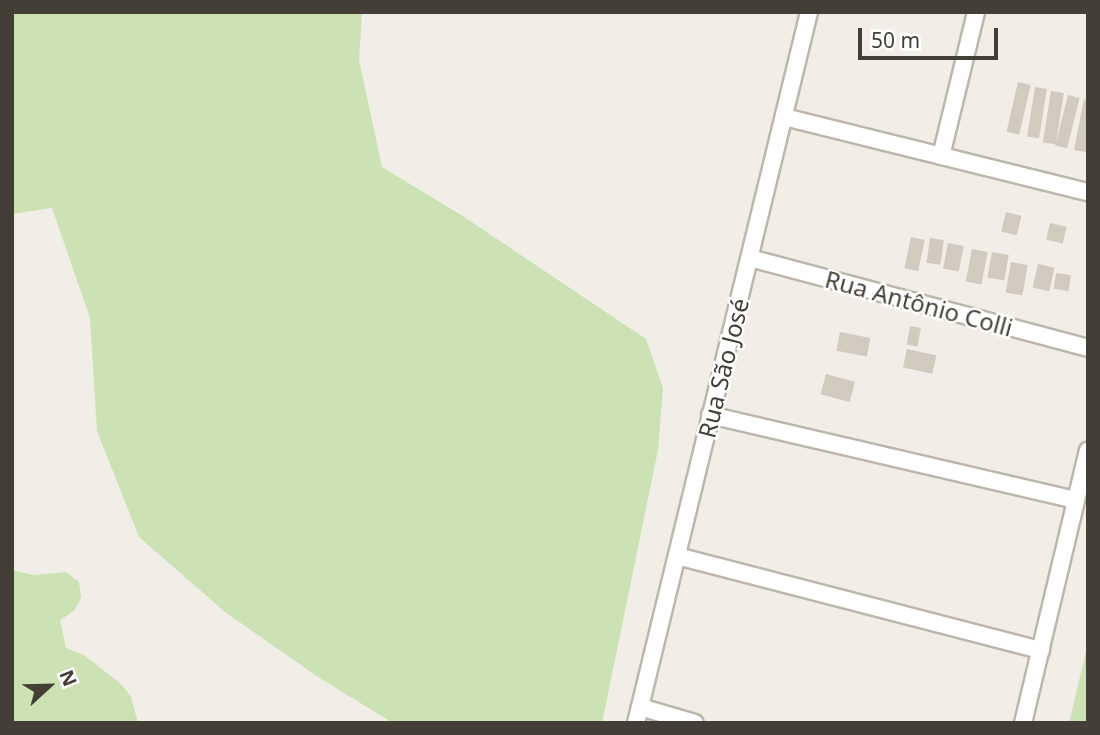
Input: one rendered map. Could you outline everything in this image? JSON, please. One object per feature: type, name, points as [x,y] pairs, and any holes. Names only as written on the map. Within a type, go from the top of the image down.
[{"type":"street","name":"Rua São José","points":[[638,715],[785,117],[808,12]]},
{"type":"street","points":[[941,156],[976,12]]},
{"type":"street","points":[[785,117],[1088,192]]},
{"type":"street","name":"Rua Antônio Colli","points":[[750,258],[1088,348]]},
{"type":"street","points":[[710,415],[1075,500]]},
{"type":"street","points":[[1023,723],[1088,451]]},
{"type":"street","points":[[677,556],[1041,650]]},
{"type":"street","points":[[638,715],[695,723]]},
{"type":"green space","points":[[12,12],[362,12],[359,60],[382,167],[461,215],[646,339],[663,388],[658,450],[602,723],[393,723],[318,677],[225,612],[139,537],[97,431],[90,318],[52,208],[12,214]]},
{"type":"green space","points":[[12,570],[34,575],[66,572],[79,582],[81,598],[74,611],[60,620],[66,648],[84,655],[122,685],[131,697],[138,723],[12,723]]},
{"type":"green space","points":[[1088,643],[1088,723],[1069,723]]},
{"type":"building","points":[[1018,82],[1031,85],[1019,135],[1007,132]]},
{"type":"building","points":[[1035,87],[1047,89],[1039,138],[1027,136]]},
{"type":"building","points":[[1051,91],[1064,93],[1056,144],[1043,142]]},
{"type":"building","points":[[1068,95],[1080,98],[1067,148],[1055,145]]},
{"type":"building","points":[[1084,99],[1088,100],[1086,152],[1074,150]]},
{"type":"building","points":[[1006,212],[1022,216],[1017,235],[1001,231]]},
{"type":"building","points":[[1050,223],[1067,227],[1063,243],[1046,240]]},
{"type":"building","points":[[911,237],[925,240],[918,271],[904,268]]},
{"type":"building","points":[[930,238],[944,240],[940,265],[927,263]]},
{"type":"building","points":[[948,243],[964,246],[959,272],[943,269]]},
{"type":"building","points":[[972,249],[988,252],[981,284],[966,281]]},
{"type":"building","points":[[992,252],[1009,255],[1004,281],[987,278]]},
{"type":"building","points":[[1011,262],[1028,265],[1022,295],[1006,293]]},
{"type":"building","points":[[1038,264],[1055,268],[1049,291],[1033,287]]},
{"type":"building","points":[[1056,273],[1071,275],[1069,291],[1054,289]]},
{"type":"building","points":[[910,326],[921,328],[918,347],[907,345]]},
{"type":"building","points":[[840,332],[870,338],[867,357],[836,351]]},
{"type":"building","points":[[907,349],[936,355],[932,374],[903,368]]},
{"type":"building","points":[[826,374],[855,382],[850,402],[821,394]]}]
